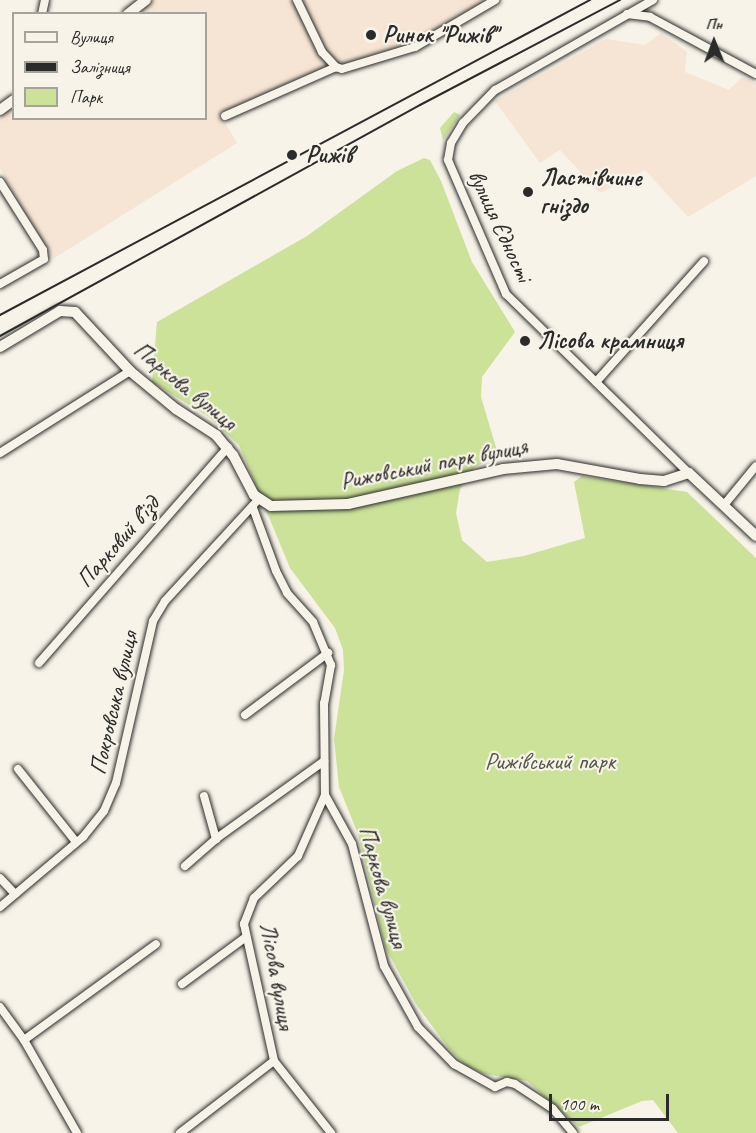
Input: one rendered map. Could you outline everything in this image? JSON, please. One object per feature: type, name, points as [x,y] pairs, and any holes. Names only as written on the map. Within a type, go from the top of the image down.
[{"type":"street","points":[[131,12],[146,0]]},
{"type":"street","points":[[297,0],[322,52],[336,67],[342,69],[415,47],[495,0]]},
{"type":"street","points":[[626,14],[653,0]]},
{"type":"street","points":[[626,14],[650,17],[756,74]]},
{"type":"street","name":"вулиця Єдності","points":[[626,14],[483,100],[459,129],[448,160],[506,294],[756,536]]},
{"type":"street","points":[[225,116],[336,67]]},
{"type":"street","points":[[0,182],[43,250],[44,260],[0,284]]},
{"type":"street","points":[[596,382],[704,261]]},
{"type":"street","name":"Паркова вулиця","points":[[0,347],[60,311],[75,312],[130,371],[228,447],[256,504],[283,585],[313,622],[332,665],[324,703],[325,795],[352,844],[376,948],[418,1027],[462,1070],[495,1087],[507,1082],[515,1084],[554,1109],[573,1133]]},
{"type":"street","points":[[0,453],[130,371]]},
{"type":"street","name":"Парковий в’їзд","points":[[39,663],[228,447]]},
{"type":"street","name":"Рижовський парк вулиця","points":[[256,504],[280,508],[348,504],[539,464],[664,481],[689,473]]},
{"type":"street","points":[[724,505],[756,466]]},
{"type":"street","name":"Покровська вулиця","points":[[0,907],[76,842],[104,811],[116,783],[153,621],[165,601],[256,504]]},
{"type":"street","points":[[245,715],[327,653]]},
{"type":"street","points":[[185,866],[216,839],[324,761]]},
{"type":"street","points":[[18,769],[76,842]]},
{"type":"street","name":"Лісова вулиця","points":[[325,795],[298,856],[250,904],[245,917],[246,937],[274,1061],[331,1133]]},
{"type":"street","points":[[204,796],[216,839]]},
{"type":"street","points":[[0,878],[15,894]]},
{"type":"street","points":[[182,984],[246,937]]},
{"type":"street","points":[[24,1040],[156,944]]},
{"type":"street","points":[[0,1007],[24,1040],[77,1133]]},
{"type":"street","points":[[180,1133],[274,1061]]},
{"type":"shaded area","points":[[154,0],[486,0],[409,44],[289,88],[224,121],[237,143],[53,259],[0,169],[0,117],[12,107],[12,120],[207,120],[207,12],[137,12]]},
{"type":"shaded area","points":[[661,33],[687,52],[685,72],[729,90],[742,77],[756,83],[756,176],[688,217],[645,170],[600,193],[560,150],[540,163],[495,101],[606,39],[645,45]]},
{"type":"green space","points":[[454,112],[460,115],[443,140],[440,128]]},
{"type":"green space","name":"Рижівський парк","points":[[424,158],[430,160],[441,181],[472,262],[515,332],[482,377],[481,397],[498,454],[474,468],[460,489],[456,513],[462,540],[487,562],[524,556],[585,538],[574,482],[582,476],[687,492],[756,558],[756,1133],[678,1133],[653,1100],[642,1101],[579,1127],[527,1081],[485,1074],[466,1066],[449,1049],[416,1004],[385,947],[358,834],[339,787],[334,739],[344,670],[343,650],[335,628],[290,568],[239,445],[209,417],[152,382],[157,322],[307,236],[397,171]]},
{"type":"railway","points":[[0,315],[590,0]]},
{"type":"railway","points":[[0,336],[420,105],[620,0]]},
{"type":"place","name":"Ринок \"Рижів\"","points":[[371,35]]},
{"type":"place","name":"Рижів","points":[[292,155]]},
{"type":"place","name":"Ластівчине гніздо","points":[[528,192]]},
{"type":"place","name":"Лісова крамниця","points":[[525,341]]}]
